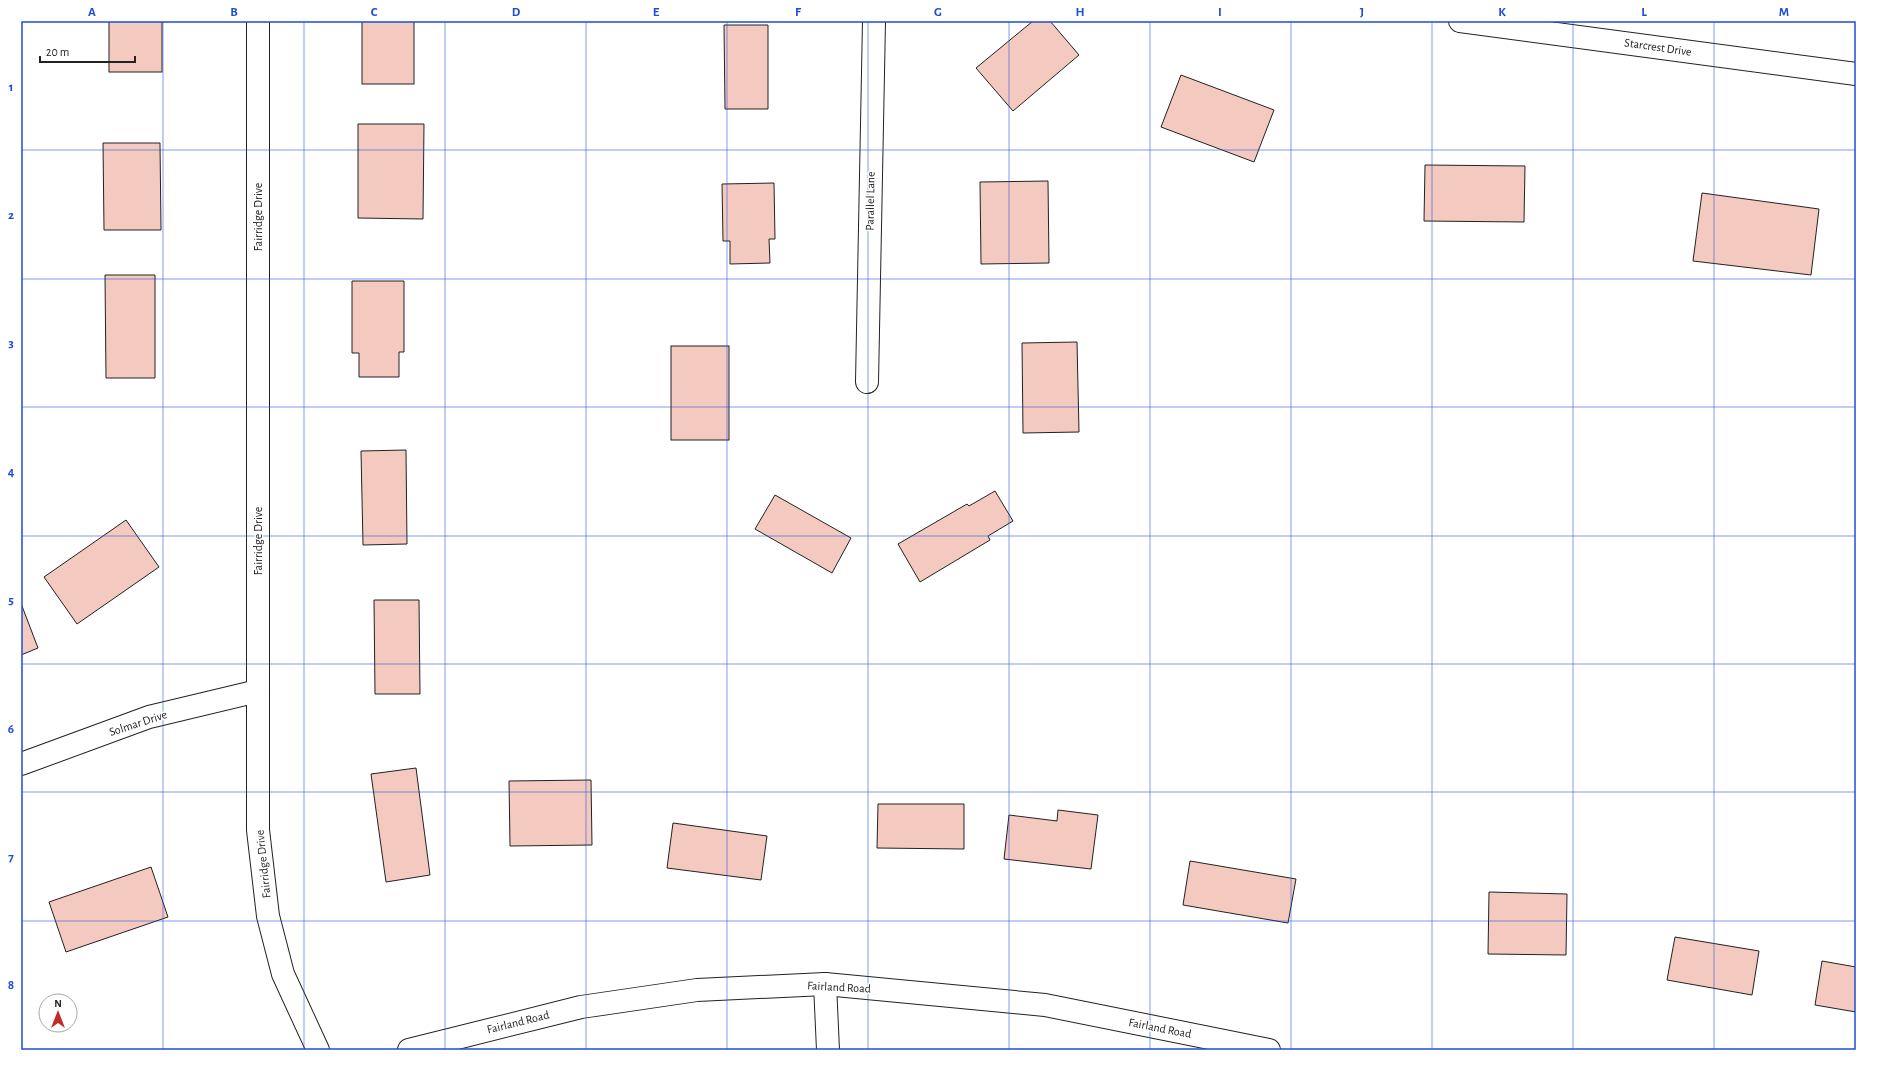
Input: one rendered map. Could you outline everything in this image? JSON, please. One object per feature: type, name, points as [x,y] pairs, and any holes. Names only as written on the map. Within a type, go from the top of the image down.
[{"type":"street","name":"Fairridge Drive","points":[[258,21],[258,830],[268,916],[284,974],[318,1050]]},
{"type":"street","name":"Parallel Lane","points":[[867,382],[874,21]]},
{"type":"street","name":"Starcrest Drive","points":[[1460,21],[1856,74]]},
{"type":"street","name":"Solmar Drive","points":[[21,764],[149,717],[258,691]]},
{"type":"street","name":"Fairland Road","points":[[409,1050],[581,1007],[697,990],[825,984],[1045,1004],[1269,1050]]},
{"type":"street","points":[[825,984],[828,1050]]},
{"type":"building","points":[[109,21],[162,21],[162,72],[109,72]]},
{"type":"building","points":[[362,21],[414,21],[414,84],[362,84]]},
{"type":"building","points":[[1033,21],[1050,21],[1079,55],[1013,111],[976,68]]},
{"type":"building","points":[[724,25],[768,25],[768,109],[725,109]]},
{"type":"building","points":[[1181,75],[1274,110],[1254,162],[1161,127]]},
{"type":"building","points":[[358,124],[424,124],[423,219],[358,218]]},
{"type":"building","points":[[103,143],[160,143],[161,230],[104,230]]},
{"type":"building","points":[[1425,165],[1525,166],[1524,222],[1424,221]]},
{"type":"building","points":[[1048,181],[1049,263],[981,264],[980,182]]},
{"type":"building","points":[[774,183],[775,239],[769,239],[770,263],[730,264],[730,241],[723,241],[722,184]]},
{"type":"building","points":[[1702,193],[1819,209],[1811,275],[1693,261]]},
{"type":"building","points":[[105,275],[155,275],[155,378],[106,378]]},
{"type":"building","points":[[352,281],[404,281],[404,352],[399,352],[399,377],[359,377],[359,353],[352,353]]},
{"type":"building","points":[[1077,342],[1079,432],[1023,433],[1022,343]]},
{"type":"building","points":[[671,346],[729,346],[729,440],[671,440]]},
{"type":"building","points":[[406,450],[407,544],[363,545],[361,451]]},
{"type":"building","points":[[995,491],[1013,521],[988,536],[990,540],[920,582],[898,544],[967,504],[969,506]]},
{"type":"building","points":[[775,495],[851,538],[832,573],[755,529]]},
{"type":"building","points":[[126,520],[159,567],[77,624],[44,577]]},
{"type":"building","points":[[374,600],[419,600],[420,694],[375,694]]},
{"type":"building","points":[[21,606],[38,648],[21,655]]},
{"type":"building","points":[[416,768],[430,875],[386,882],[371,774]]},
{"type":"building","points":[[591,780],[592,845],[510,846],[509,781]]},
{"type":"building","points":[[878,804],[964,804],[964,849],[877,848]]},
{"type":"building","points":[[1058,810],[1098,815],[1091,869],[1004,859],[1009,815],[1057,821]]},
{"type":"building","points":[[673,823],[767,836],[761,880],[667,868]]},
{"type":"building","points":[[1190,861],[1296,879],[1288,923],[1183,905]]},
{"type":"building","points":[[151,867],[168,917],[66,952],[49,902]]},
{"type":"building","points":[[1489,892],[1567,894],[1566,955],[1488,954]]},
{"type":"building","points":[[1675,937],[1759,951],[1752,995],[1667,980]]},
{"type":"building","points":[[1822,961],[1856,967],[1856,1012],[1815,1005]]}]
